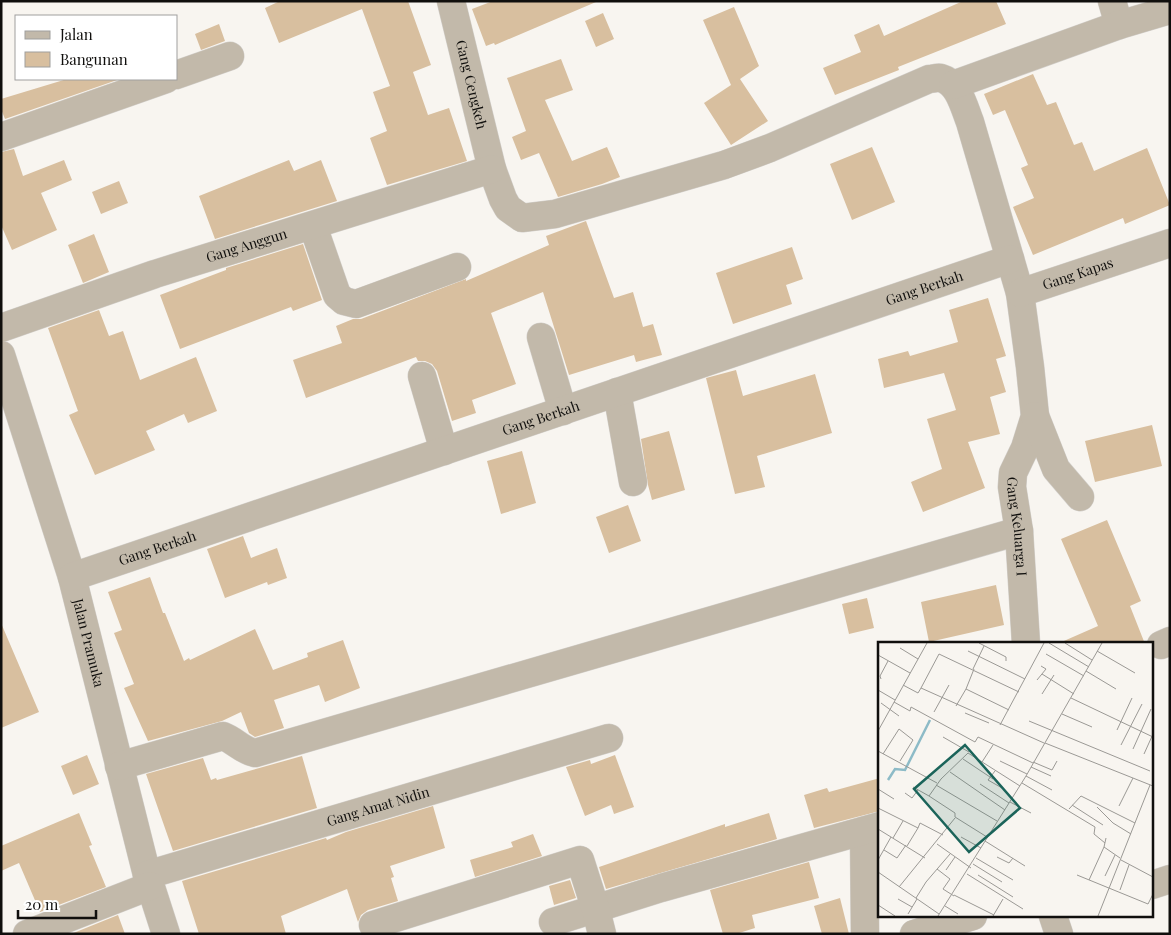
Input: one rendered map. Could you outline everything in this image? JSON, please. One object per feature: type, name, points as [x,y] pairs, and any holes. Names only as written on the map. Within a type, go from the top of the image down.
[{"type":"street","name":"Gang Cengkeh","points":[[451,1],[492,169],[508,208],[522,218],[541,217],[724,165],[770,148],[928,80],[940,78],[953,85]]},
{"type":"street","points":[[1020,292],[970,122],[953,85],[1116,13],[1170,10]]},
{"type":"street","points":[[178,74],[230,56]]},
{"type":"street","points":[[1,137],[163,80]]},
{"type":"street","name":"Gang Anggun","points":[[1,328],[155,274],[492,169]]},
{"type":"street","points":[[313,226],[337,295],[344,302],[356,304],[457,268]]},
{"type":"street","name":"Gang Kapas","points":[[1020,292],[1170,243]]},
{"type":"street","name":"Gang Berkah","points":[[72,577],[1010,259]]},
{"type":"street","name":"Gang Keluarga I","points":[[1020,292],[1035,416],[1025,448],[1013,473],[1012,486],[1018,531],[1026,642]]},
{"type":"street","points":[[542,337],[563,411]]},
{"type":"street","name":"Jalan Pramuka","points":[[1,355],[72,577],[149,881],[166,934]]},
{"type":"street","points":[[422,376],[444,451]]},
{"type":"street","points":[[617,392],[634,482]]},
{"type":"street","points":[[1035,416],[1056,469],[1080,497]]},
{"type":"street","points":[[119,766],[223,736],[231,739],[244,751],[255,753],[1018,531]]},
{"type":"street","name":"Gang Amat Nidin","points":[[27,934],[149,881],[609,738]]},
{"type":"street","points":[[553,922],[599,922],[661,888],[872,828],[865,934]]},
{"type":"street","points":[[373,925],[580,860],[599,922]]},
{"type":"street","points":[[1154,884],[1170,878]]},
{"type":"street","points":[[914,934],[967,918]]},
{"type":"building","points":[[280,1],[408,1],[431,65],[413,72],[428,115],[449,108],[467,161],[387,185],[370,138],[387,131],[373,92],[390,86],[362,9],[279,43],[265,8]]},
{"type":"building","points":[[493,1],[596,2],[495,45],[494,43],[486,46],[472,9]]},
{"type":"building","points":[[963,1],[996,1],[1006,24],[898,67],[899,70],[835,95],[823,68],[861,52],[854,35],[879,24],[884,36]]},
{"type":"building","points":[[734,7],[759,66],[740,79],[768,121],[731,145],[704,103],[731,85],[703,20]]},
{"type":"building","points":[[603,13],[614,39],[596,47],[585,21]]},
{"type":"building","points":[[219,24],[225,41],[201,50],[195,34]]},
{"type":"building","points":[[561,59],[573,90],[545,100],[572,161],[607,147],[620,177],[558,197],[539,153],[521,160],[512,137],[526,131],[507,78]]},
{"type":"building","points":[[1033,74],[1047,105],[1056,102],[1074,145],[1082,142],[1094,171],[1147,148],[1170,205],[1125,224],[1123,218],[1033,255],[1013,207],[1034,198],[1021,168],[1028,165],[1005,110],[993,115],[984,94]]},
{"type":"building","points":[[64,80],[117,80],[5,119],[1,109],[1,99]]},
{"type":"building","points":[[872,147],[895,202],[852,220],[830,164]]},
{"type":"building","points":[[14,149],[23,176],[64,160],[72,180],[41,193],[57,230],[12,250],[1,225],[1,152]]},
{"type":"building","points":[[289,160],[294,171],[321,160],[337,201],[215,239],[199,196]]},
{"type":"building","points":[[119,181],[128,203],[101,214],[92,192]]},
{"type":"building","points":[[586,221],[614,298],[633,292],[643,327],[653,324],[662,355],[636,362],[634,355],[569,375],[543,292],[491,313],[516,384],[472,400],[476,413],[452,421],[437,371],[432,364],[418,361],[416,357],[306,398],[293,360],[342,343],[336,326],[353,319],[361,319],[466,279],[466,281],[549,245],[546,236]]},
{"type":"building","points":[[94,234],[109,272],[83,283],[68,245]]},
{"type":"building","points":[[303,244],[322,300],[293,311],[291,307],[180,349],[160,295],[226,270],[226,268]]},
{"type":"building","points":[[792,247],[803,279],[786,285],[792,304],[733,324],[716,273]]},
{"type":"building","points":[[988,298],[1006,356],[996,359],[1006,392],[990,397],[1000,434],[968,442],[985,488],[923,512],[911,482],[942,469],[927,419],[956,410],[944,373],[884,388],[878,359],[908,351],[910,356],[958,342],[949,310]]},
{"type":"building","points":[[99,310],[109,336],[123,331],[140,380],[196,357],[217,411],[188,423],[184,414],[146,431],[155,450],[95,475],[69,415],[78,411],[48,328]]},
{"type":"building","points":[[736,370],[743,396],[815,374],[832,433],[757,456],[765,487],[735,494],[706,378]]},
{"type":"building","points":[[1152,425],[1162,466],[1095,482],[1085,441]]},
{"type":"building","points":[[669,431],[685,490],[652,500],[641,439]]},
{"type":"building","points":[[522,451],[536,503],[501,514],[487,461]]},
{"type":"building","points":[[628,505],[641,541],[609,553],[596,517]]},
{"type":"building","points":[[1107,520],[1141,601],[1130,606],[1144,642],[1062,642],[1098,626],[1061,539]]},
{"type":"building","points":[[243,536],[251,558],[277,548],[287,578],[268,585],[267,582],[225,598],[207,549]]},
{"type":"building","points":[[150,577],[184,661],[189,658],[190,660],[255,629],[273,670],[308,657],[307,653],[343,640],[360,688],[325,702],[319,685],[274,700],[284,728],[255,737],[249,733],[241,712],[222,721],[148,741],[124,688],[134,684],[114,633],[122,630],[108,592]]},
{"type":"building","points":[[996,585],[1004,625],[929,642],[921,602]]},
{"type":"building","points":[[867,598],[874,628],[849,634],[842,604]]},
{"type":"building","points":[[1,623],[39,712],[1,728]]},
{"type":"building","points":[[87,755],[99,784],[73,795],[61,766]]},
{"type":"building","points":[[615,755],[634,807],[614,814],[611,805],[585,816],[566,767],[590,760],[591,764]]},
{"type":"building","points":[[302,756],[317,808],[173,851],[146,774],[203,758],[211,780],[216,778],[217,780]]},
{"type":"building","points":[[878,779],[878,812],[814,828],[804,795],[827,788],[829,792]]},
{"type":"building","points":[[433,806],[445,848],[390,866],[394,877],[391,878],[398,901],[368,910],[361,915],[358,922],[347,889],[281,916],[286,934],[199,934],[182,881],[326,838],[327,840],[346,832]]},
{"type":"building","points":[[79,813],[92,845],[89,846],[106,887],[40,912],[19,863],[1,871],[1,846]]},
{"type":"building","points":[[769,813],[777,839],[606,889],[599,867],[725,824],[725,827]]},
{"type":"building","points":[[533,834],[542,856],[475,877],[470,860],[513,847],[511,842]]},
{"type":"building","points":[[809,862],[819,898],[752,915],[755,928],[736,934],[723,934],[710,890]]},
{"type":"building","points":[[570,880],[576,898],[554,905],[549,886]]},
{"type":"building","points":[[840,898],[849,934],[822,934],[814,906]]},
{"type":"building","points":[[118,915],[125,934],[71,934]]}]
